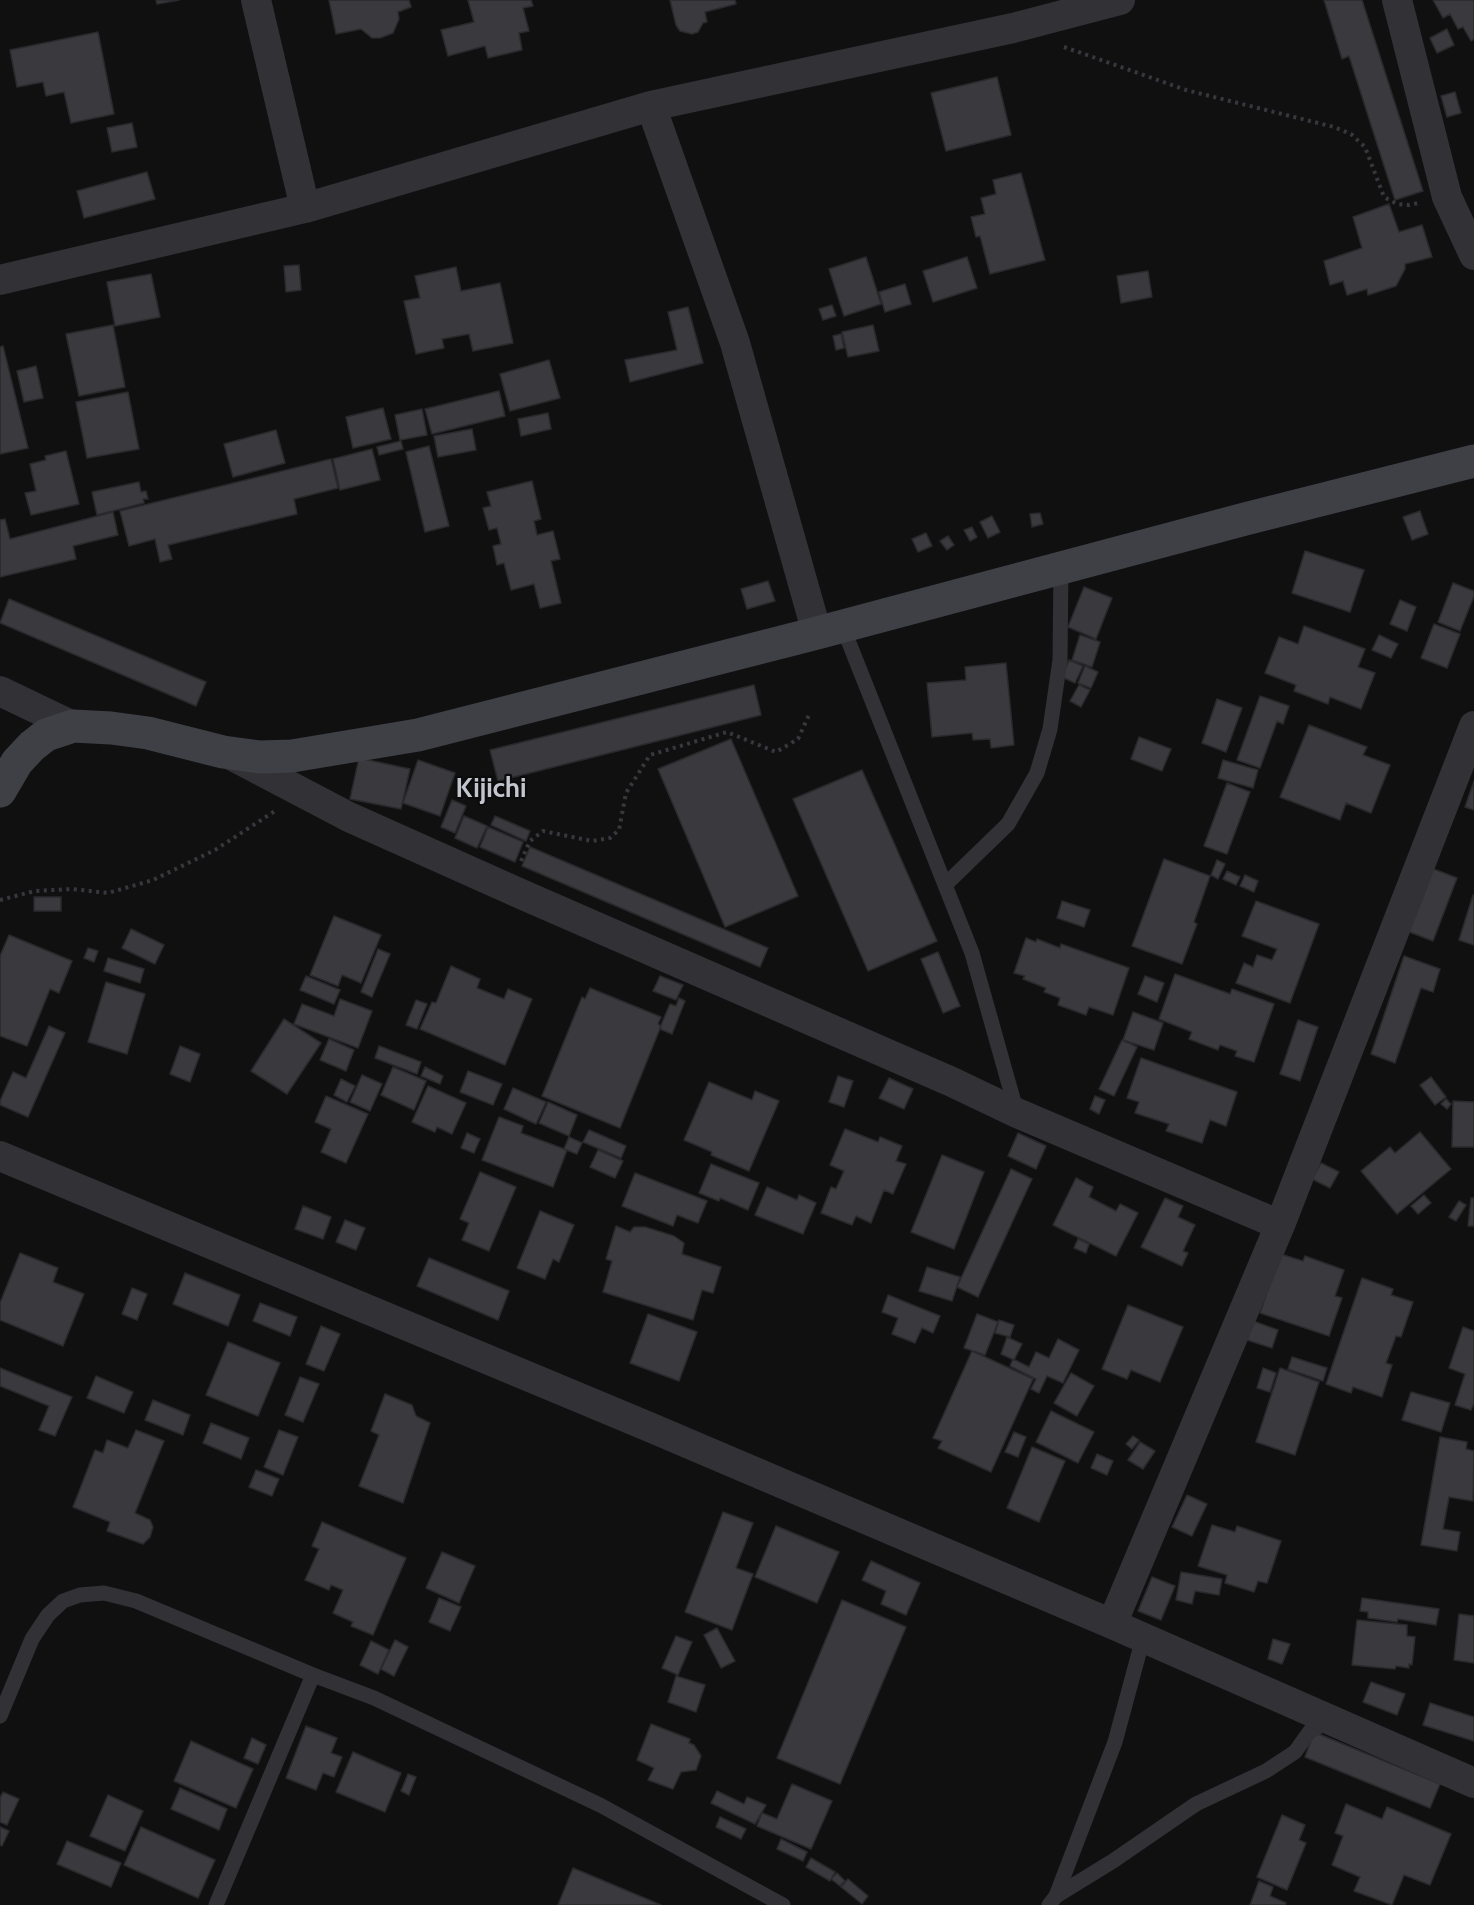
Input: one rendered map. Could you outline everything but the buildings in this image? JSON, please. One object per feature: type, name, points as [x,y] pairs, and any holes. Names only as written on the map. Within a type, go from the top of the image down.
[{"type":"street","points":[[256,0],[305,207]]},
{"type":"street","points":[[0,280],[305,207],[651,106],[1013,28],[1120,0]]},
{"type":"street","points":[[1396,0],[1447,197],[1474,255]]},
{"type":"street","points":[[651,106],[735,343],[829,629]]},
{"type":"street","points":[[0,791],[17,762],[32,746],[46,735],[73,726],[148,733],[223,752],[260,756],[292,756],[418,735],[1474,461]]},
{"type":"street","points":[[0,691],[73,726]]},
{"type":"street","points":[[1112,1624],[1280,1225],[1474,726]]},
{"type":"street","points":[[223,752],[348,817],[1017,1113],[1280,1225]]},
{"type":"street","points":[[0,1156],[647,1426],[1112,1624],[1474,1783]]},
{"type":"lane","points":[[945,885],[1008,824],[1037,773],[1050,729],[1060,660],[1061,567]]},
{"type":"lane","points":[[829,629],[945,885],[972,953],[1017,1113]]},
{"type":"lane","points":[[0,1716],[32,1639],[48,1615],[63,1601],[80,1595],[104,1593],[136,1600],[313,1675],[374,1698],[600,1805],[783,1905]]},
{"type":"lane","points":[[1053,1900],[1115,1742],[1143,1638]]},
{"type":"lane","points":[[216,1905],[313,1675]]},
{"type":"lane","points":[[1053,1900],[1196,1804],[1266,1771],[1294,1752],[1310,1731],[1333,1720]]},
{"type":"path","points":[[1013,28],[1186,90],[1334,127],[1351,134],[1365,147],[1384,197],[1397,204],[1409,205],[1447,197]]},
{"type":"path","points":[[521,894],[520,863],[530,841],[543,831],[592,841],[610,838],[619,830],[626,793],[650,755],[727,732],[776,752],[798,739],[809,716]]},
{"type":"path","points":[[0,900],[35,891],[72,889],[108,893],[153,880],[215,850],[300,792]]},
{"type":"district","name":"Kijichi","points":[[491,789]]}]
